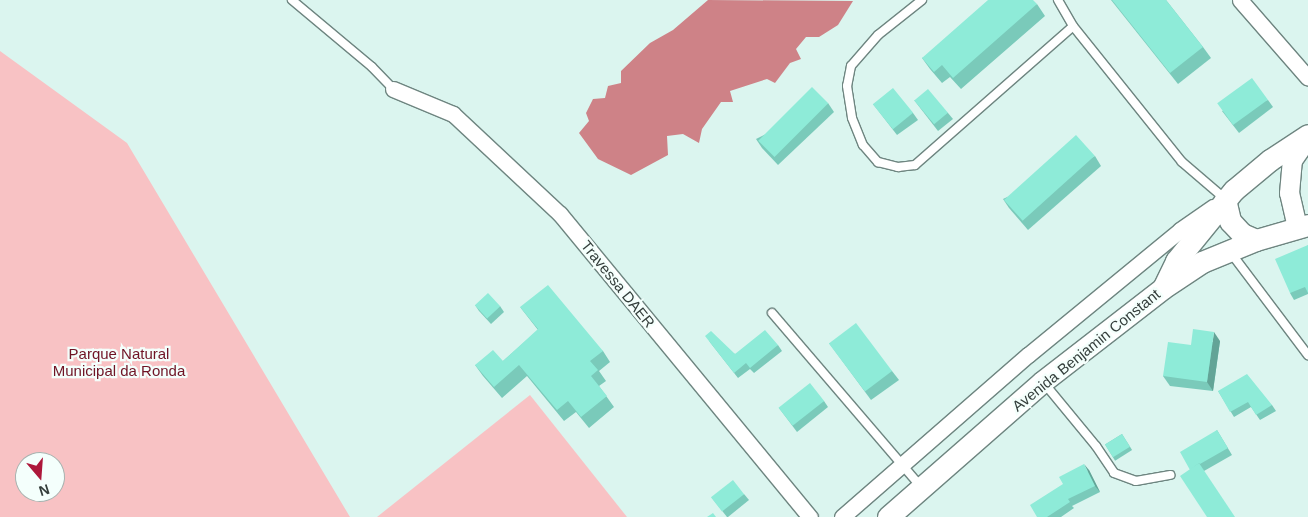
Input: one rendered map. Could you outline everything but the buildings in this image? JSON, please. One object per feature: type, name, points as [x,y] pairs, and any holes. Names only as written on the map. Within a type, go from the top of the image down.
[{"type":"main road","points":[[1163,288],[1176,261],[1225,199],[1270,160],[1308,136]]},
{"type":"main road","points":[[1225,199],[1230,221],[1242,234],[1256,240]]},
{"type":"main road","name":"Avenida Benjamin Constant","points":[[888,517],[1042,382],[1163,288],[1202,262],[1256,240],[1302,226]]},
{"type":"street","points":[[1240,0],[1308,78]]},
{"type":"street","name":"Travessa DAER","points":[[393,89],[453,114],[560,214],[810,517]]},
{"type":"street","points":[[1302,226],[1289,194],[1292,160],[1308,136]]},
{"type":"street","name":"Avenida Benjamin Constant","points":[[842,517],[1035,349],[1180,230],[1225,199]]},
{"type":"lane","points":[[292,0],[372,67],[393,89]]},
{"type":"lane","points":[[922,0],[878,35],[851,66],[847,86],[852,118],[863,145],[878,162],[898,167],[915,165],[1073,26]]},
{"type":"lane","points":[[1058,0],[1073,26],[1182,162],[1225,199]]},
{"type":"lane","points":[[1230,250],[1308,355]]},
{"type":"lane","points":[[772,313],[922,488]]},
{"type":"lane","points":[[1042,382],[1096,446],[1114,473],[1136,481],[1170,475]]},
{"type":"green space","name":"Parque Natural Municipal da Ronda","points":[[0,51],[127,143],[350,517],[0,517]]},
{"type":"green space","points":[[530,395],[627,517],[377,517]]},
{"type":"shaded area","points":[[708,0],[853,1],[838,25],[819,37],[806,37],[796,49],[801,59],[790,63],[775,83],[767,79],[730,91],[733,102],[721,102],[702,129],[699,143],[683,134],[667,136],[668,155],[631,175],[598,159],[579,133],[589,121],[586,113],[593,99],[605,98],[608,86],[621,83],[621,71],[650,43],[673,30]]}]
